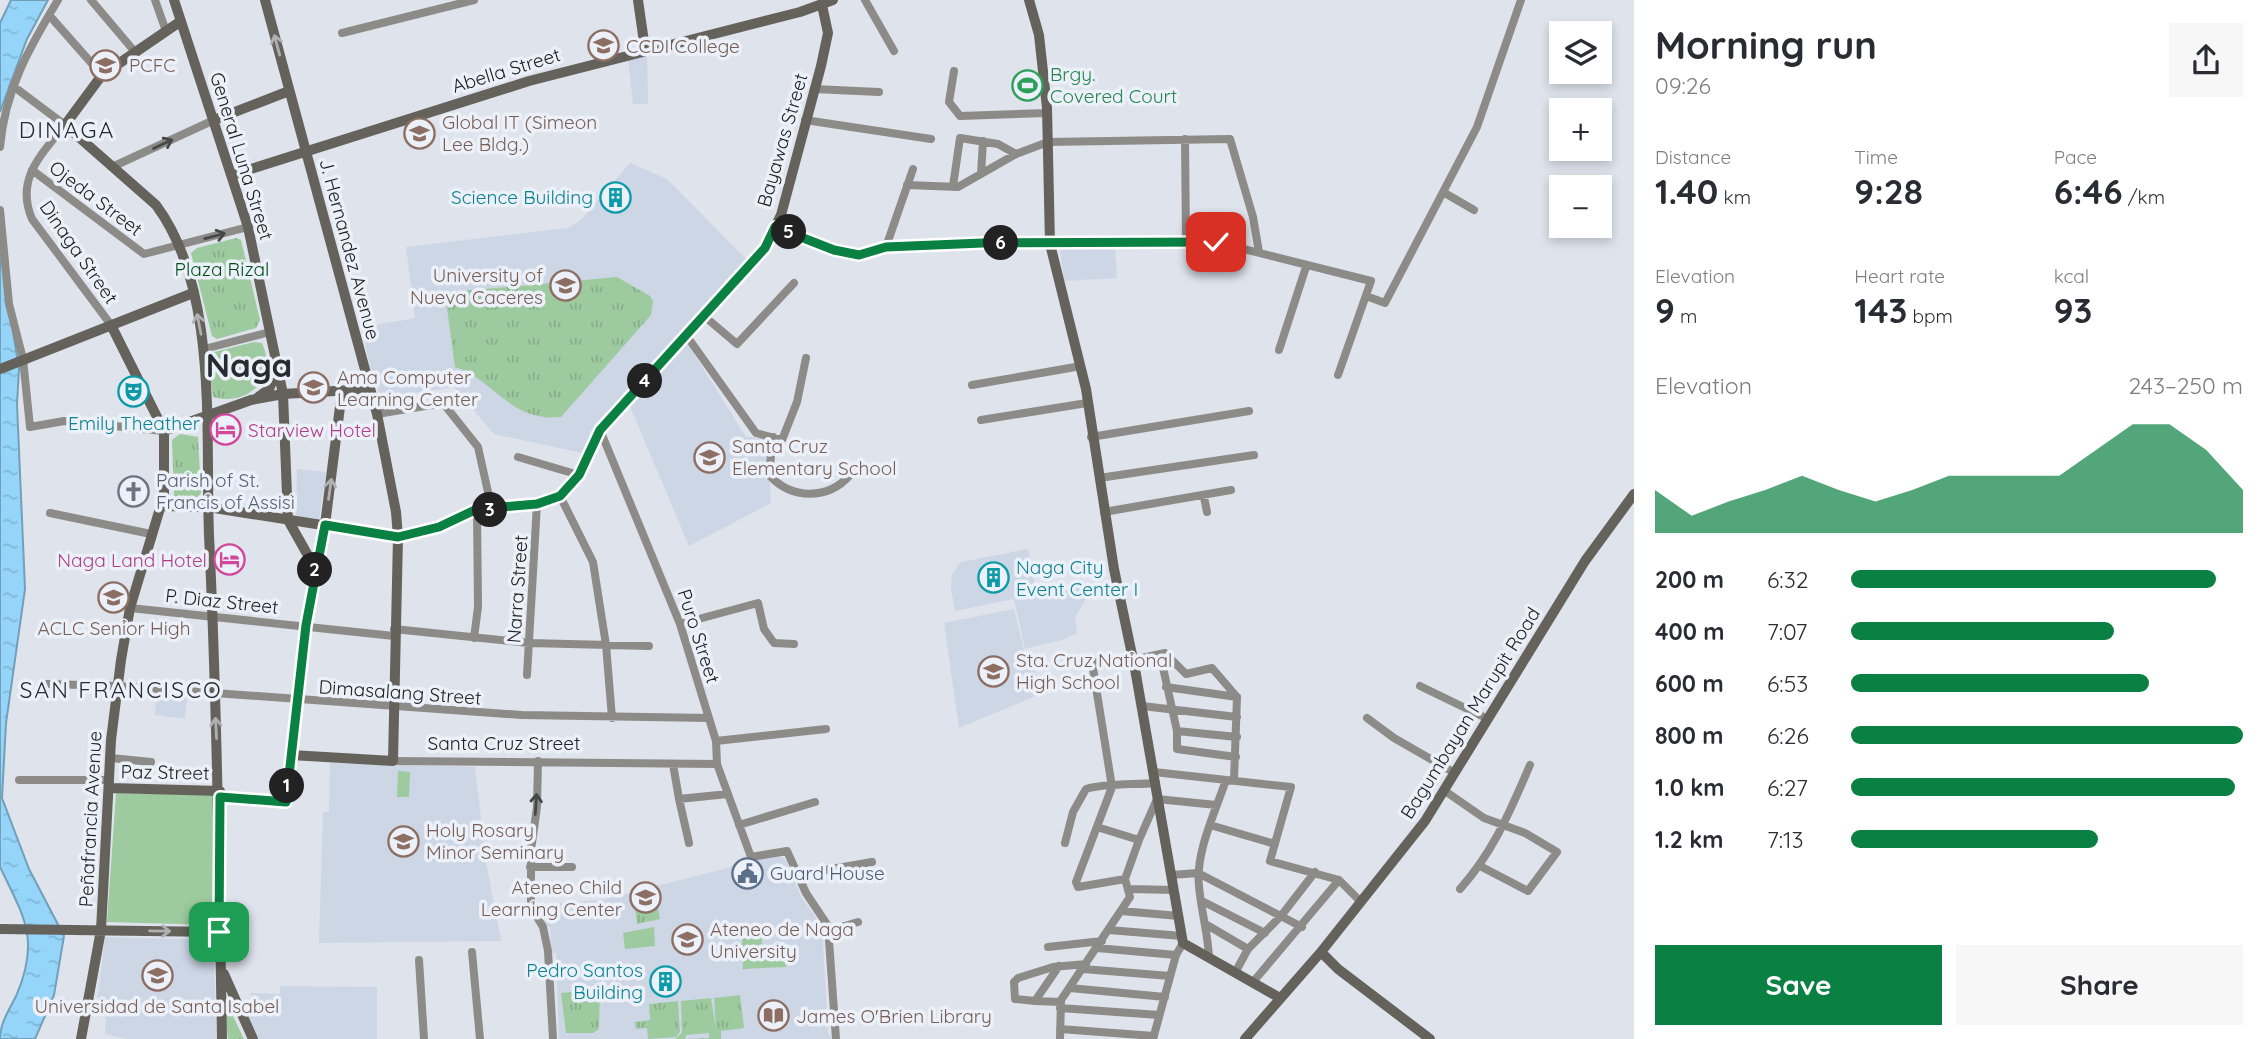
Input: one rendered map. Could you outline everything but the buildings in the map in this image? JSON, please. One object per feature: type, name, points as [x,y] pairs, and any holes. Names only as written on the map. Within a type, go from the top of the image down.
[{"type":"street","points":[[0,147],[3,112],[13,86],[29,48],[58,0]]},
{"type":"street","points":[[91,0],[135,52]]},
{"type":"street","points":[[155,0],[166,31]]},
{"type":"street","name":"General Luna Street","points":[[174,0],[248,227],[283,394],[288,520],[315,568]]},
{"type":"street","name":"J. Hernandez Avenue","points":[[265,0],[377,414],[398,537],[393,761]]},
{"type":"street","points":[[342,33],[474,0]]},
{"type":"street","points":[[638,0],[645,49]]},
{"type":"street","name":"Abella Street","points":[[232,175],[529,81],[833,0]]},
{"type":"street","points":[[865,0],[894,51]]},
{"type":"street","points":[[1029,0],[1039,35],[1048,113],[1050,244],[1081,366],[1104,512],[1183,939],[1176,955],[1154,1037],[1060,1029]]},
{"type":"street","points":[[1366,296],[1385,303],[1477,127],[1521,0]]},
{"type":"street","name":"Bayawas Street","points":[[560,496],[579,475],[600,430],[765,248],[775,227],[828,33],[816,3]]},
{"type":"street","points":[[49,15],[102,75]]},
{"type":"street","points":[[65,125],[102,75],[181,21]]},
{"type":"street","points":[[954,71],[949,102],[960,116],[1048,113]]},
{"type":"street","points":[[13,86],[65,125],[156,205],[181,245],[193,293],[204,349],[220,794],[219,932],[222,1039]]},
{"type":"street","points":[[814,89],[879,92]]},
{"type":"street","points":[[112,167],[214,120],[289,91]]},
{"type":"street","points":[[805,120],[932,139]]},
{"type":"street","name":"Dinaga Street","points":[[65,125],[32,170],[24,188],[26,204],[32,219],[111,325]]},
{"type":"street","points":[[953,186],[960,138],[998,144],[1016,154]]},
{"type":"street","points":[[1185,139],[1186,240]]},
{"type":"street","points":[[908,185],[958,187],[1016,154],[1048,142],[1230,139],[1253,217],[1259,251]]},
{"type":"street","points":[[981,174],[983,141]]},
{"type":"street","points":[[886,247],[913,169]]},
{"type":"street","name":"Ojeda Street","points":[[32,170],[144,254],[181,245]]},
{"type":"street","points":[[1443,192],[1474,210]]},
{"type":"street","points":[[0,210],[9,303],[22,360],[30,427],[64,421],[164,431],[251,400],[283,394],[369,389]]},
{"type":"street","points":[[181,245],[248,227]]},
{"type":"street","points":[[775,227],[834,250],[859,255],[886,247],[1186,240],[1216,242],[1259,251],[1306,267],[1371,281],[1338,375]]},
{"type":"street","points":[[1279,350],[1306,267]]},
{"type":"street","points":[[704,316],[737,344],[794,283]]},
{"type":"street","points":[[0,369],[193,293]]},
{"type":"street","name":"Peñafrancia Avenue","points":[[81,1039],[101,930],[117,686],[130,608],[162,506],[164,431],[111,325]]},
{"type":"street","points":[[204,349],[270,332]]},
{"type":"street","points":[[687,335],[756,433],[782,440],[797,402],[806,358]]},
{"type":"street","points":[[972,385],[1081,366]]},
{"type":"street","points":[[251,400],[269,389],[278,367]]},
{"type":"street","points":[[291,755],[306,625],[325,525],[342,391]]},
{"type":"street","points":[[377,414],[443,403],[478,447],[492,510]]},
{"type":"street","points":[[981,419],[1087,403]]},
{"type":"street","points":[[1091,437],[1249,411]]},
{"type":"street","name":"Puro Street","points":[[600,430],[680,624],[716,741],[717,764],[751,857],[787,851],[797,875]]},
{"type":"street","points":[[773,438],[769,475],[777,484],[813,495],[828,493],[850,475]]},
{"type":"street","points":[[1099,478],[1254,455]]},
{"type":"street","points":[[518,457],[579,475]]},
{"type":"street","points":[[1104,512],[1203,497],[1231,490]]},
{"type":"street","name":"Bagumbayan Marupit Road","points":[[1245,1039],[1362,902],[1445,791],[1586,561],[1634,494]]},
{"type":"street","points":[[162,506],[208,507],[398,537],[439,527],[477,509],[492,510],[537,504],[560,496],[593,562],[606,645],[612,718]]},
{"type":"street","points":[[1203,497],[1208,512]]},
{"type":"street","name":"Narra Street","points":[[527,675],[537,504]]},
{"type":"street","points":[[474,638],[478,607],[477,509]]},
{"type":"street","points":[[50,513],[152,534]]},
{"type":"street","points":[[680,624],[758,603],[764,629],[774,643],[794,644]]},
{"type":"street","name":"P. Diaz Street","points":[[130,608],[529,643],[649,646]]},
{"type":"street","points":[[1160,653],[1170,709],[1177,731],[1177,749],[1236,757]]},
{"type":"street","points":[[1125,879],[1079,887],[1076,882],[1112,788],[1092,662],[1133,660],[1160,653],[1170,655],[1186,674],[1212,668],[1237,697],[1236,757],[1230,780],[1216,805],[1210,825],[1198,885],[1207,925],[1209,958]]},
{"type":"street","name":"Dimasalang Street","points":[[47,684],[117,686],[393,708],[612,718],[709,718]]},
{"type":"street","points":[[1420,686],[1488,719]]},
{"type":"street","points":[[1166,687],[1237,697]]},
{"type":"street","points":[[1142,706],[1237,717]]},
{"type":"street","points":[[1367,718],[1394,738],[1455,773]]},
{"type":"street","points":[[716,741],[826,729]]},
{"type":"street","points":[[1177,731],[1237,737]]},
{"type":"street","name":"Paz Street","points":[[110,784],[286,802],[291,755]]},
{"type":"street","name":"Santa Cruz Street","points":[[291,755],[393,761],[717,764]]},
{"type":"street","points":[[111,758],[151,762]]},
{"type":"street","points":[[538,761],[530,867],[531,907],[543,927],[548,951],[553,1039]]},
{"type":"street","points":[[673,764],[690,842]]},
{"type":"street","points":[[1460,889],[1480,866],[1505,826],[1531,765]]},
{"type":"street","points":[[1065,843],[1073,812],[1086,789],[1100,785],[1112,788],[1155,777],[1230,780],[1291,787],[1270,861],[1339,880],[1362,902]]},
{"type":"street","points":[[19,780],[110,784]]},
{"type":"street","points":[[1445,791],[1484,818],[1525,833],[1558,852],[1528,891],[1480,866]]},
{"type":"street","points":[[679,799],[728,794]]},
{"type":"street","points":[[1157,799],[1216,805]]},
{"type":"street","points":[[1060,1039],[1060,1005],[1130,897],[1130,889],[1125,879],[1157,799]]},
{"type":"street","points":[[739,825],[815,802]]},
{"type":"street","points":[[1210,825],[1275,844]]},
{"type":"street","points":[[1097,827],[1139,840]]},
{"type":"street","points":[[835,1039],[828,931],[797,875],[872,862]]},
{"type":"street","points":[[530,867],[572,867]]},
{"type":"street","points":[[1236,971],[1248,949],[1281,916],[1315,872]]},
{"type":"street","points":[[1171,874],[1200,874],[1302,927]]},
{"type":"street","points":[[1253,982],[1339,880]]},
{"type":"street","points":[[1130,889],[1174,890]]},
{"type":"street","points":[[1202,901],[1265,933]]},
{"type":"street","points":[[1121,911],[1179,916]]},
{"type":"street","points":[[828,931],[858,922]]},
{"type":"street","points":[[1207,925],[1248,949]]},
{"type":"street","points":[[0,929],[219,932]]},
{"type":"street","points":[[1109,930],[1183,939],[1209,958],[1280,998]]},
{"type":"street","points":[[1048,947],[1099,944],[1176,955]]},
{"type":"street","points":[[472,952],[480,1039]]},
{"type":"street","points":[[1321,952],[1338,969],[1430,1039]]},
{"type":"street","points":[[419,960],[424,1039]]},
{"type":"street","points":[[220,965],[253,1039]]},
{"type":"street","points":[[1159,1015],[1015,999],[1014,982],[1018,978],[1059,967],[1085,966],[1170,976]]},
{"type":"street","points":[[1035,1001],[1059,967]]},
{"type":"street","points":[[1070,988],[1165,997]]},
{"type":"shaded area","points":[[647,54],[648,104],[633,104],[628,58]]},
{"type":"shaded area","name":"University of Nueva Caceres","points":[[630,163],[667,179],[746,259],[590,432],[591,443],[587,454],[494,434],[454,387],[380,398],[377,382],[373,382],[362,327],[415,318],[406,247],[568,228],[582,219]]},
{"type":"shaded area","points":[[1115,247],[1117,278],[1064,281],[1060,249]]},
{"type":"shaded area","name":"Santa Cruz Elementary School","points":[[686,341],[746,437],[767,439],[771,503],[689,546],[629,404]]},
{"type":"shaded area","points":[[297,469],[326,472],[319,520],[296,517]]},
{"type":"shaded area","points":[[1028,549],[1036,592],[1085,586],[1086,599],[1075,617],[1077,633],[1065,639],[1025,649],[1014,599],[955,611],[951,588],[952,574],[961,562]]},
{"type":"shaded area","name":"Sta. Cruz National High School","points":[[1014,609],[1024,650],[1045,692],[959,728],[944,623]]},
{"type":"shaded area","points":[[156,696],[187,697],[185,719],[155,715]]},
{"type":"shaded area","name":"Holy Rosary Minor Seminary","points":[[330,763],[475,767],[486,862],[501,941],[319,943],[323,812],[329,812]]},
{"type":"shaded area","name":"Ateneo de Naga University","points":[[779,855],[786,860],[801,897],[822,926],[828,1033],[832,1039],[559,1039],[556,953],[552,953],[550,927],[544,926],[544,905],[606,899]]},
{"type":"shaded area","name":"Universidad de Santa Isabel","points":[[105,937],[213,940],[217,1039],[126,1039],[105,1034],[106,1012],[96,1010]]},
{"type":"shaded area","points":[[280,986],[377,987],[377,1039],[259,1039],[243,1006],[251,1001],[251,993],[280,994]]},
{"type":"green space","name":"Plaza Rizal","points":[[236,238],[241,240],[260,320],[256,328],[217,339],[212,336],[191,253],[197,248]]},
{"type":"green space","points":[[617,277],[650,296],[653,301],[651,315],[561,417],[543,417],[516,407],[482,381],[455,367],[446,301],[452,292]]},
{"type":"green space","points":[[254,342],[262,343],[266,356],[266,368],[257,387],[238,398],[213,397],[209,367],[214,352]]},
{"type":"green space","points":[[180,434],[198,437],[201,493],[188,501],[174,497],[172,440]]},
{"type":"green space","points":[[398,771],[410,772],[409,797],[397,797]]},
{"type":"green space","points":[[116,793],[214,795],[213,925],[107,922]]},
{"type":"green space","points":[[657,903],[660,919],[637,924],[635,907]]},
{"type":"green space","points":[[654,927],[655,946],[625,949],[623,933]]},
{"type":"green space","points":[[761,933],[763,953],[783,952],[786,967],[743,969],[742,934],[746,937]]},
{"type":"green space","points":[[600,989],[599,1029],[593,1033],[566,1033],[561,993]]},
{"type":"green space","points":[[740,995],[744,1028],[721,1031],[721,1039],[687,1039],[709,1038],[709,1033],[675,1039],[682,1033],[681,1001],[711,998],[716,1029],[714,998]]},
{"type":"green space","points":[[678,1001],[680,1032],[676,1037],[648,1039],[647,1028],[636,1029],[635,1022],[650,1020],[649,1004]]},
{"type":"green space","points":[[232,1014],[244,1039],[228,1039],[225,1015]]},
{"type":"water","points":[[11,0],[48,0],[27,39],[0,112],[0,23]]},
{"type":"water","points":[[0,251],[19,369],[17,404],[25,589],[6,723],[2,798],[29,869],[64,936],[54,995],[35,1039],[0,1039],[4,1021],[24,975],[28,943],[22,915],[0,867]]},
{"type":"place","name":"CCDI College","points":[[603,46]]},
{"type":"place","name":"PCFC","points":[[106,65]]},
{"type":"place","name":"Brgy. Covered Court","points":[[1027,85]]},
{"type":"place","name":"Global IT (Simeon Lee Bldg.)","points":[[419,133]]},
{"type":"place","name":"Science Building","points":[[616,197]]},
{"type":"place","name":"University of Nueva Caceres","points":[[566,286]]},
{"type":"place","name":"Ama Computer Learning Center","points":[[314,388]]},
{"type":"place","name":"Emily Theather","points":[[134,392]]},
{"type":"place","name":"Starview Hotel","points":[[225,430]]},
{"type":"place","name":"Santa Cruz Elementary School","points":[[709,457]]},
{"type":"place","name":"Parish of St. Francis of Assisi","points":[[133,491]]},
{"type":"place","name":"Naga Land Hotel","points":[[230,560]]},
{"type":"place","name":"Naga City Event Center I","points":[[993,578]]},
{"type":"place","name":"ACLC Senior High","points":[[114,597]]},
{"type":"place","name":"Sta. Cruz National High School","points":[[993,671]]},
{"type":"place","name":"Holy Rosary Minor Seminary","points":[[403,841]]},
{"type":"place","name":"Guard House","points":[[747,873]]},
{"type":"place","name":"Ateneo Child Learning Center","points":[[645,898]]},
{"type":"place","name":"Ateneo de Naga University","points":[[687,940]]},
{"type":"place","name":"Universidad de Santa Isabel","points":[[157,975]]},
{"type":"place","name":"Pedro Santos Building","points":[[666,981]]},
{"type":"place","name":"James O'Brien Library","points":[[773,1016]]},
{"type":"district","name":"DINAGA","points":[[67,130]]},
{"type":"district","name":"Naga","points":[[249,365]]},
{"type":"district","name":"SAN FRANCISCO","points":[[121,690]]},
{"type":"route","points":[[219,932],[220,797],[286,802],[306,625],[325,525],[398,537],[439,527],[477,509],[508,509],[537,504],[560,496],[576,480],[589,458],[600,430],[765,248],[775,227],[834,250],[859,255],[886,247],[983,243],[1186,240],[1216,242]]}]
